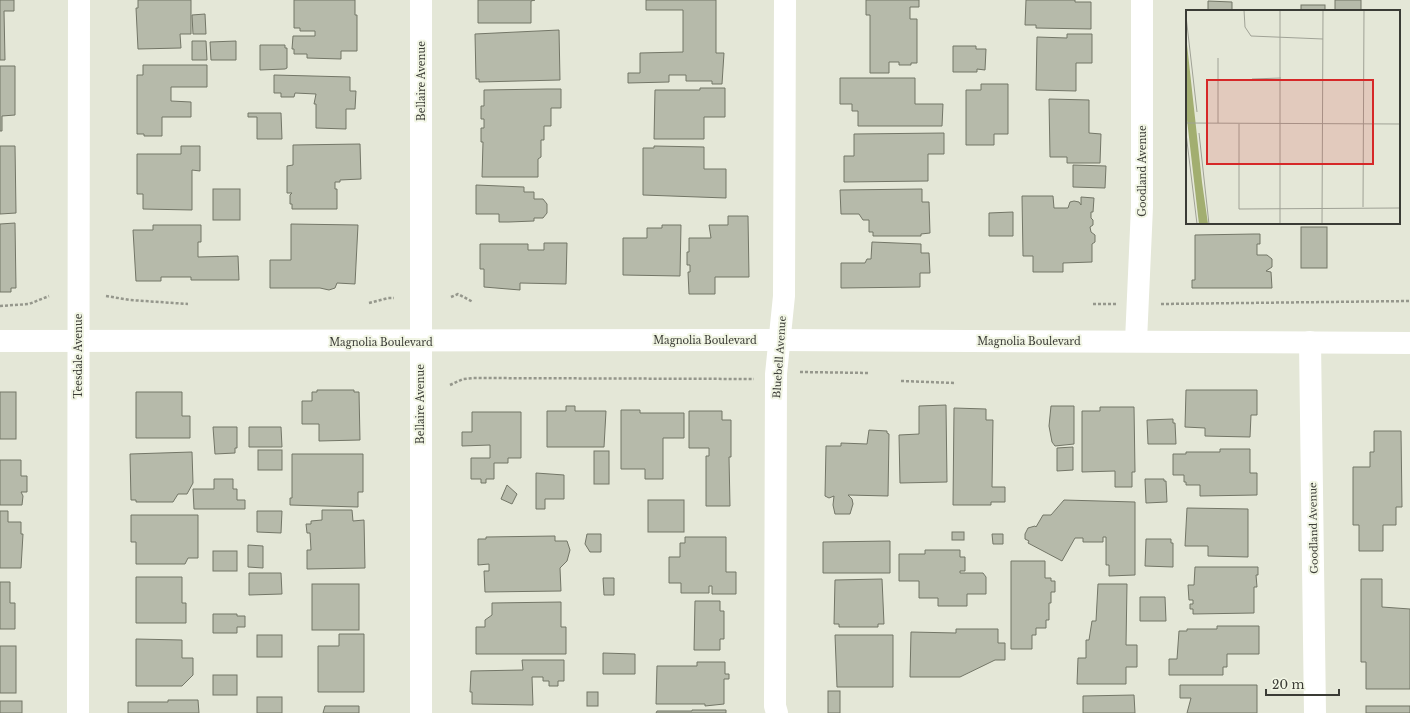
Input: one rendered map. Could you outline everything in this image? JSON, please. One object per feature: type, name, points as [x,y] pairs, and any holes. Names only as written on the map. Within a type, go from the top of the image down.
[{"type":"street","name":"Teesdale Avenue","points":[[78,713],[79,0]]},
{"type":"street","name":"Bellaire Avenue","points":[[421,0],[421,713]]},
{"type":"street","name":"Bluebell Avenue","points":[[777,713],[776,374],[778,340],[784,296],[786,0]]},
{"type":"street","name":"Goodland Avenue","points":[[1136,341],[1142,206],[1142,0]]},
{"type":"street","name":"Magnolia Boulevard","points":[[0,341],[420,342],[778,340],[1410,343]]},
{"type":"street","name":"Goodland Avenue","points":[[1310,342],[1315,713]]},
{"type":"path","points":[[451,297],[458,294],[472,302]]},
{"type":"path","points":[[0,306],[29,304],[49,296]]},
{"type":"path","points":[[106,296],[130,300],[188,304]]},
{"type":"path","points":[[369,303],[394,298]]},
{"type":"path","points":[[1093,304],[1410,301]]},
{"type":"path","points":[[795,372],[870,373]]},
{"type":"path","points":[[450,385],[473,378],[754,379]]},
{"type":"path","points":[[901,381],[956,383]]},
{"type":"building","points":[[0,0],[14,0],[14,11],[4,11],[5,60],[0,60]]},
{"type":"building","points":[[138,0],[191,0],[191,34],[180,34],[181,48],[138,49],[136,8],[138,8]]},
{"type":"building","points":[[294,0],[355,0],[355,15],[357,15],[357,51],[341,51],[341,59],[307,58],[307,54],[294,54],[294,49],[292,49],[293,36],[315,36],[315,31],[300,31],[300,28],[294,28]]},
{"type":"building","points":[[478,0],[535,0],[531,1],[531,23],[478,23]]},
{"type":"building","points":[[646,0],[716,0],[716,53],[724,53],[722,84],[712,84],[712,81],[686,81],[686,75],[669,75],[669,82],[628,83],[628,73],[640,73],[640,53],[683,52],[683,10],[646,10]]},
{"type":"building","points":[[866,0],[919,0],[919,7],[910,7],[910,19],[917,19],[917,63],[911,63],[911,65],[899,65],[899,62],[889,62],[889,73],[870,73],[870,15],[866,15]]},
{"type":"building","points":[[1026,0],[1075,0],[1075,2],[1091,2],[1091,29],[1036,28],[1036,25],[1025,25]]},
{"type":"building","points":[[1335,0],[1361,0],[1361,10],[1335,10]]},
{"type":"building","points":[[1208,1],[1232,2],[1232,10],[1208,10]]},
{"type":"building","points":[[1301,5],[1325,5],[1325,10],[1301,10]]},
{"type":"building","points":[[205,14],[206,34],[193,34],[192,15]]},
{"type":"building","points":[[559,30],[560,80],[479,82],[479,79],[476,79],[475,34]]},
{"type":"building","points":[[1067,34],[1092,34],[1092,63],[1076,63],[1076,91],[1036,90],[1037,37],[1067,38]]},
{"type":"building","points":[[192,41],[206,41],[207,60],[192,60]]},
{"type":"building","points":[[236,41],[236,60],[211,60],[210,42]]},
{"type":"building","points":[[260,45],[285,45],[285,48],[287,48],[287,68],[260,70]]},
{"type":"building","points":[[953,46],[976,46],[976,49],[986,49],[985,70],[977,69],[977,72],[953,72]]},
{"type":"building","points":[[143,65],[207,65],[207,87],[171,87],[171,101],[191,102],[191,117],[162,117],[162,136],[144,136],[144,134],[137,134],[137,75],[143,75]]},
{"type":"building","points":[[0,66],[15,66],[15,115],[2,116],[2,131],[0,131]]},
{"type":"building","points":[[274,75],[350,77],[350,91],[356,91],[355,109],[346,109],[346,129],[316,128],[316,104],[314,104],[316,94],[295,93],[294,97],[281,97],[281,93],[274,93]]},
{"type":"building","points":[[840,78],[915,78],[915,104],[943,104],[942,126],[858,126],[858,111],[852,111],[852,104],[840,104]]},
{"type":"building","points":[[981,84],[1008,84],[1008,134],[994,134],[994,145],[966,145],[966,90],[981,90]]},
{"type":"building","points":[[700,88],[725,88],[725,117],[704,117],[704,139],[654,139],[655,90],[700,90]]},
{"type":"building","points":[[561,89],[561,108],[551,108],[551,126],[544,126],[544,140],[541,140],[541,157],[538,159],[538,177],[482,177],[483,142],[481,142],[481,128],[484,128],[484,119],[481,119],[481,106],[484,106],[484,90]]},
{"type":"building","points":[[1049,99],[1089,100],[1089,133],[1101,134],[1100,163],[1067,163],[1067,157],[1050,157]]},
{"type":"building","points":[[248,113],[281,113],[282,139],[257,139],[257,117],[248,117]]},
{"type":"building","points":[[944,133],[944,154],[928,154],[928,181],[844,182],[844,156],[854,156],[854,134]]},
{"type":"building","points":[[360,144],[361,179],[340,180],[340,182],[335,182],[335,189],[337,189],[337,209],[292,209],[292,204],[290,204],[290,195],[292,193],[287,193],[287,166],[293,165],[293,145]]},
{"type":"building","points":[[0,146],[15,146],[16,213],[0,214]]},
{"type":"building","points":[[181,146],[200,146],[200,171],[192,170],[192,210],[143,209],[143,194],[137,194],[137,154],[181,154]]},
{"type":"building","points":[[654,146],[704,147],[704,169],[726,169],[726,198],[643,195],[643,148],[654,148]]},
{"type":"building","points":[[1073,165],[1106,166],[1105,188],[1073,187]]},
{"type":"building","points":[[476,185],[524,187],[524,192],[534,192],[534,199],[543,199],[547,204],[547,213],[543,218],[534,218],[534,221],[509,222],[499,222],[499,214],[476,214]]},
{"type":"building","points":[[213,189],[240,189],[240,220],[213,220]]},
{"type":"building","points":[[922,189],[922,202],[929,202],[930,233],[921,234],[921,236],[873,236],[873,232],[869,232],[869,220],[863,220],[859,214],[841,214],[840,190]]},
{"type":"building","points":[[1022,196],[1053,196],[1054,208],[1068,208],[1070,202],[1074,201],[1079,202],[1081,205],[1081,197],[1094,198],[1093,212],[1091,212],[1093,225],[1090,227],[1091,232],[1095,235],[1095,242],[1092,244],[1092,262],[1063,263],[1063,272],[1033,272],[1033,256],[1023,256]]},
{"type":"building","points":[[1013,212],[1013,236],[989,236],[989,213]]},
{"type":"building","points":[[728,216],[748,216],[749,277],[715,277],[715,294],[689,294],[688,272],[690,272],[690,265],[687,265],[687,252],[689,252],[689,238],[711,238],[709,225],[728,225]]},
{"type":"building","points":[[15,223],[16,288],[11,288],[11,292],[0,292],[0,224]]},
{"type":"building","points":[[291,224],[358,225],[355,284],[337,283],[335,288],[329,290],[320,288],[270,288],[270,260],[291,260]]},
{"type":"building","points":[[153,225],[201,225],[201,242],[198,242],[198,257],[238,256],[239,280],[191,280],[191,277],[161,277],[161,281],[136,281],[133,230],[153,230]]},
{"type":"building","points":[[662,225],[681,225],[680,276],[623,275],[623,238],[647,238],[647,228],[662,228]]},
{"type":"building","points":[[1301,227],[1327,227],[1327,268],[1301,268]]},
{"type":"building","points":[[1260,234],[1260,244],[1257,244],[1257,255],[1267,255],[1272,259],[1272,267],[1266,271],[1271,272],[1272,288],[1192,288],[1192,280],[1195,280],[1195,235]]},
{"type":"building","points":[[872,242],[921,244],[921,253],[929,253],[930,273],[920,273],[920,287],[841,288],[841,263],[865,263],[867,259],[871,259]]},
{"type":"building","points":[[544,243],[567,243],[566,284],[520,283],[520,290],[484,287],[484,269],[480,269],[480,244],[528,244],[528,250],[544,250]]},
{"type":"building","points":[[317,390],[354,390],[354,392],[359,392],[360,440],[319,441],[319,424],[302,424],[302,401],[312,401],[312,392],[317,392]]},
{"type":"building","points":[[1186,390],[1257,390],[1257,415],[1251,415],[1250,437],[1205,436],[1205,428],[1185,427]]},
{"type":"building","points":[[0,392],[16,392],[16,439],[0,439]]},
{"type":"building","points":[[136,392],[182,392],[182,416],[190,416],[190,438],[136,438]]},
{"type":"building","points":[[946,405],[947,482],[900,483],[899,435],[919,434],[919,406]]},
{"type":"building","points":[[566,406],[575,406],[575,411],[606,411],[604,447],[547,447],[547,411],[566,411]]},
{"type":"building","points":[[1051,406],[1074,406],[1074,444],[1055,446],[1052,442],[1049,426]]},
{"type":"building","points":[[1100,407],[1134,407],[1135,472],[1132,472],[1132,487],[1115,487],[1115,471],[1082,472],[1082,411],[1100,411]]},
{"type":"building","points":[[954,408],[986,409],[986,420],[993,420],[992,487],[1005,487],[1005,502],[991,502],[991,505],[953,505]]},
{"type":"building","points":[[621,410],[640,410],[640,413],[684,413],[684,438],[663,438],[663,479],[645,479],[645,469],[621,469]]},
{"type":"building","points":[[689,411],[722,411],[722,420],[731,420],[731,457],[729,457],[730,506],[706,506],[706,456],[709,456],[709,448],[689,448]]},
{"type":"building","points":[[472,412],[521,412],[521,458],[508,458],[508,463],[494,463],[494,479],[486,479],[486,483],[481,483],[481,479],[471,479],[471,458],[490,458],[490,445],[462,446],[462,432],[472,432]]},
{"type":"building","points":[[1173,419],[1173,423],[1175,423],[1176,444],[1148,444],[1147,420]]},
{"type":"building","points":[[213,427],[237,427],[237,448],[235,448],[235,453],[215,454]]},
{"type":"building","points":[[249,427],[281,427],[282,447],[249,447]]},
{"type":"building","points":[[869,430],[887,431],[889,434],[888,496],[848,495],[852,499],[853,504],[850,514],[835,514],[833,505],[834,496],[829,498],[825,496],[826,446],[841,446],[841,443],[867,444]]},
{"type":"building","points":[[1374,431],[1401,431],[1402,507],[1396,507],[1396,525],[1383,525],[1383,551],[1359,551],[1359,525],[1353,525],[1353,467],[1370,467],[1370,452],[1374,452]]},
{"type":"building","points":[[1073,447],[1073,470],[1057,471],[1057,448]]},
{"type":"building","points":[[1220,449],[1250,449],[1250,473],[1257,473],[1257,495],[1200,496],[1200,485],[1186,485],[1186,482],[1184,482],[1184,475],[1173,475],[1173,454],[1186,454],[1186,452],[1220,452]]},
{"type":"building","points":[[258,450],[282,450],[282,470],[258,470]]},
{"type":"building","points":[[594,451],[609,451],[609,484],[594,484]]},
{"type":"building","points":[[192,452],[193,483],[187,494],[178,494],[173,502],[136,502],[136,500],[131,500],[130,454]]},
{"type":"building","points":[[292,454],[363,454],[363,492],[358,492],[358,507],[290,505],[290,498],[292,498]]},
{"type":"building","points":[[0,460],[21,460],[21,476],[27,476],[27,492],[21,492],[23,496],[22,505],[0,505]]},
{"type":"building","points":[[536,473],[564,475],[564,499],[545,499],[545,509],[536,509]]},
{"type":"building","points":[[214,479],[233,479],[233,489],[237,489],[237,500],[245,500],[245,509],[194,509],[193,489],[214,489]]},
{"type":"building","points":[[1145,479],[1164,479],[1164,481],[1166,481],[1167,502],[1146,503]]},
{"type":"building","points":[[507,485],[517,494],[512,504],[501,499]]},
{"type":"building","points":[[648,500],[684,500],[684,532],[648,532]]},
{"type":"building","points":[[1064,500],[1135,502],[1135,575],[1109,576],[1109,565],[1106,565],[1106,537],[1103,537],[1103,542],[1083,542],[1083,538],[1075,538],[1062,561],[1028,543],[1029,541],[1025,539],[1025,534],[1028,528],[1036,527],[1043,515],[1051,515]]},
{"type":"building","points":[[1187,508],[1248,509],[1248,557],[1208,556],[1208,546],[1185,546]]},
{"type":"building","points":[[322,510],[352,510],[353,521],[364,520],[365,568],[307,569],[307,550],[311,550],[310,533],[307,533],[306,524],[311,524],[311,521],[322,520]]},
{"type":"building","points":[[0,511],[8,511],[8,522],[21,522],[21,534],[23,534],[21,568],[0,568]]},
{"type":"building","points":[[257,511],[282,511],[281,533],[257,532]]},
{"type":"building","points":[[131,515],[198,515],[198,558],[188,558],[185,564],[136,564],[136,542],[131,542]]},
{"type":"building","points":[[952,532],[964,532],[964,540],[952,540]]},
{"type":"building","points":[[587,534],[601,534],[601,552],[590,552],[585,544]]},
{"type":"building","points":[[992,534],[1003,534],[1003,544],[993,544]]},
{"type":"building","points":[[555,536],[555,541],[567,541],[570,550],[567,561],[560,568],[561,591],[485,592],[484,571],[489,571],[489,564],[478,565],[478,539],[486,539],[486,537]]},
{"type":"building","points":[[685,537],[726,537],[726,572],[736,572],[736,594],[712,594],[712,586],[709,586],[709,593],[681,593],[681,583],[669,583],[669,557],[680,557],[680,543],[685,543]]},
{"type":"building","points":[[1146,539],[1171,539],[1171,543],[1173,543],[1173,567],[1145,566]]},
{"type":"building","points":[[890,541],[890,573],[823,573],[823,542]]},
{"type":"building","points":[[248,545],[263,546],[263,568],[248,567]]},
{"type":"building","points":[[925,550],[960,550],[960,557],[965,557],[965,571],[960,571],[960,573],[983,573],[986,577],[986,594],[967,594],[967,606],[938,606],[938,598],[919,598],[919,581],[899,581],[899,554],[925,554]]},
{"type":"building","points":[[213,551],[237,551],[237,571],[213,571]]},
{"type":"building","points":[[1011,561],[1045,561],[1045,578],[1051,578],[1051,581],[1055,581],[1055,592],[1051,592],[1051,603],[1049,603],[1049,620],[1046,620],[1046,628],[1036,628],[1036,635],[1032,635],[1032,649],[1011,649]]},
{"type":"building","points":[[1195,567],[1258,567],[1258,575],[1256,575],[1257,587],[1254,587],[1254,613],[1193,614],[1193,609],[1190,609],[1190,604],[1193,604],[1193,600],[1189,600],[1188,585],[1194,585]]},
{"type":"building","points":[[249,573],[281,573],[282,594],[249,595]]},
{"type":"building","points":[[136,577],[182,577],[182,603],[186,603],[186,623],[136,623]]},
{"type":"building","points":[[603,578],[614,578],[614,595],[604,595]]},
{"type":"building","points":[[882,579],[884,624],[878,624],[878,627],[839,627],[839,624],[834,624],[835,580]]},
{"type":"building","points":[[1361,579],[1382,579],[1382,607],[1410,609],[1410,689],[1366,689],[1366,662],[1361,662]]},
{"type":"building","points":[[0,582],[10,582],[10,603],[15,603],[15,629],[0,629]]},
{"type":"building","points":[[312,584],[359,584],[359,630],[312,630]]},
{"type":"building","points":[[1098,584],[1127,584],[1126,645],[1137,645],[1137,667],[1126,667],[1126,684],[1077,684],[1078,658],[1086,658],[1086,640],[1089,640],[1092,621],[1096,621]]},
{"type":"building","points":[[1140,597],[1165,597],[1166,621],[1140,621]]},
{"type":"building","points":[[695,601],[720,601],[720,611],[724,611],[724,639],[720,639],[720,650],[694,650]]},
{"type":"building","points":[[561,602],[561,627],[566,627],[566,654],[476,654],[476,627],[485,627],[485,620],[492,615],[492,603]]},
{"type":"building","points":[[213,614],[237,614],[237,616],[245,616],[245,627],[237,627],[237,633],[213,633]]},
{"type":"building","points":[[1217,626],[1259,626],[1259,654],[1227,654],[1227,667],[1223,667],[1223,675],[1169,675],[1169,659],[1177,659],[1179,631],[1187,631],[1187,629],[1217,629]]},
{"type":"building","points":[[956,629],[998,629],[998,643],[1005,643],[1005,660],[995,660],[960,677],[910,677],[911,632],[956,633]]},
{"type":"building","points":[[339,634],[364,634],[364,692],[318,692],[318,646],[339,646]]},
{"type":"building","points":[[257,635],[282,635],[282,657],[257,657]]},
{"type":"building","points":[[835,635],[893,635],[893,687],[837,687]]},
{"type":"building","points":[[136,639],[182,640],[182,658],[193,658],[193,675],[182,686],[136,686]]},
{"type":"building","points":[[0,646],[16,646],[16,693],[0,693]]},
{"type":"building","points":[[603,653],[635,654],[635,674],[603,674]]},
{"type":"building","points":[[522,660],[564,660],[564,681],[558,681],[558,686],[549,686],[549,681],[543,681],[543,677],[532,677],[533,705],[472,704],[472,692],[470,692],[471,671],[523,670]]},
{"type":"building","points":[[697,662],[725,662],[725,674],[729,674],[729,679],[724,679],[724,704],[705,706],[705,704],[656,704],[657,666],[697,666]]},
{"type":"building","points":[[213,675],[237,675],[237,695],[213,695]]},
{"type":"building","points":[[1180,685],[1257,685],[1257,713],[1187,713],[1191,698],[1180,698]]},
{"type":"building","points":[[828,691],[840,691],[840,713],[828,713]]},
{"type":"building","points":[[587,692],[598,692],[598,706],[587,706]]},
{"type":"building","points":[[1134,695],[1135,713],[1083,713],[1083,696]]},
{"type":"building","points":[[257,697],[282,697],[282,713],[257,713]]},
{"type":"building","points":[[168,700],[198,700],[199,713],[128,713],[128,702],[168,702]]},
{"type":"building","points":[[0,701],[22,701],[22,713],[0,713]]},
{"type":"building","points":[[325,706],[359,706],[359,713],[323,713]]},
{"type":"building","points":[[1366,706],[1410,706],[1410,713],[1366,713]]},
{"type":"building","points":[[726,710],[726,713],[656,713],[657,711]]}]
